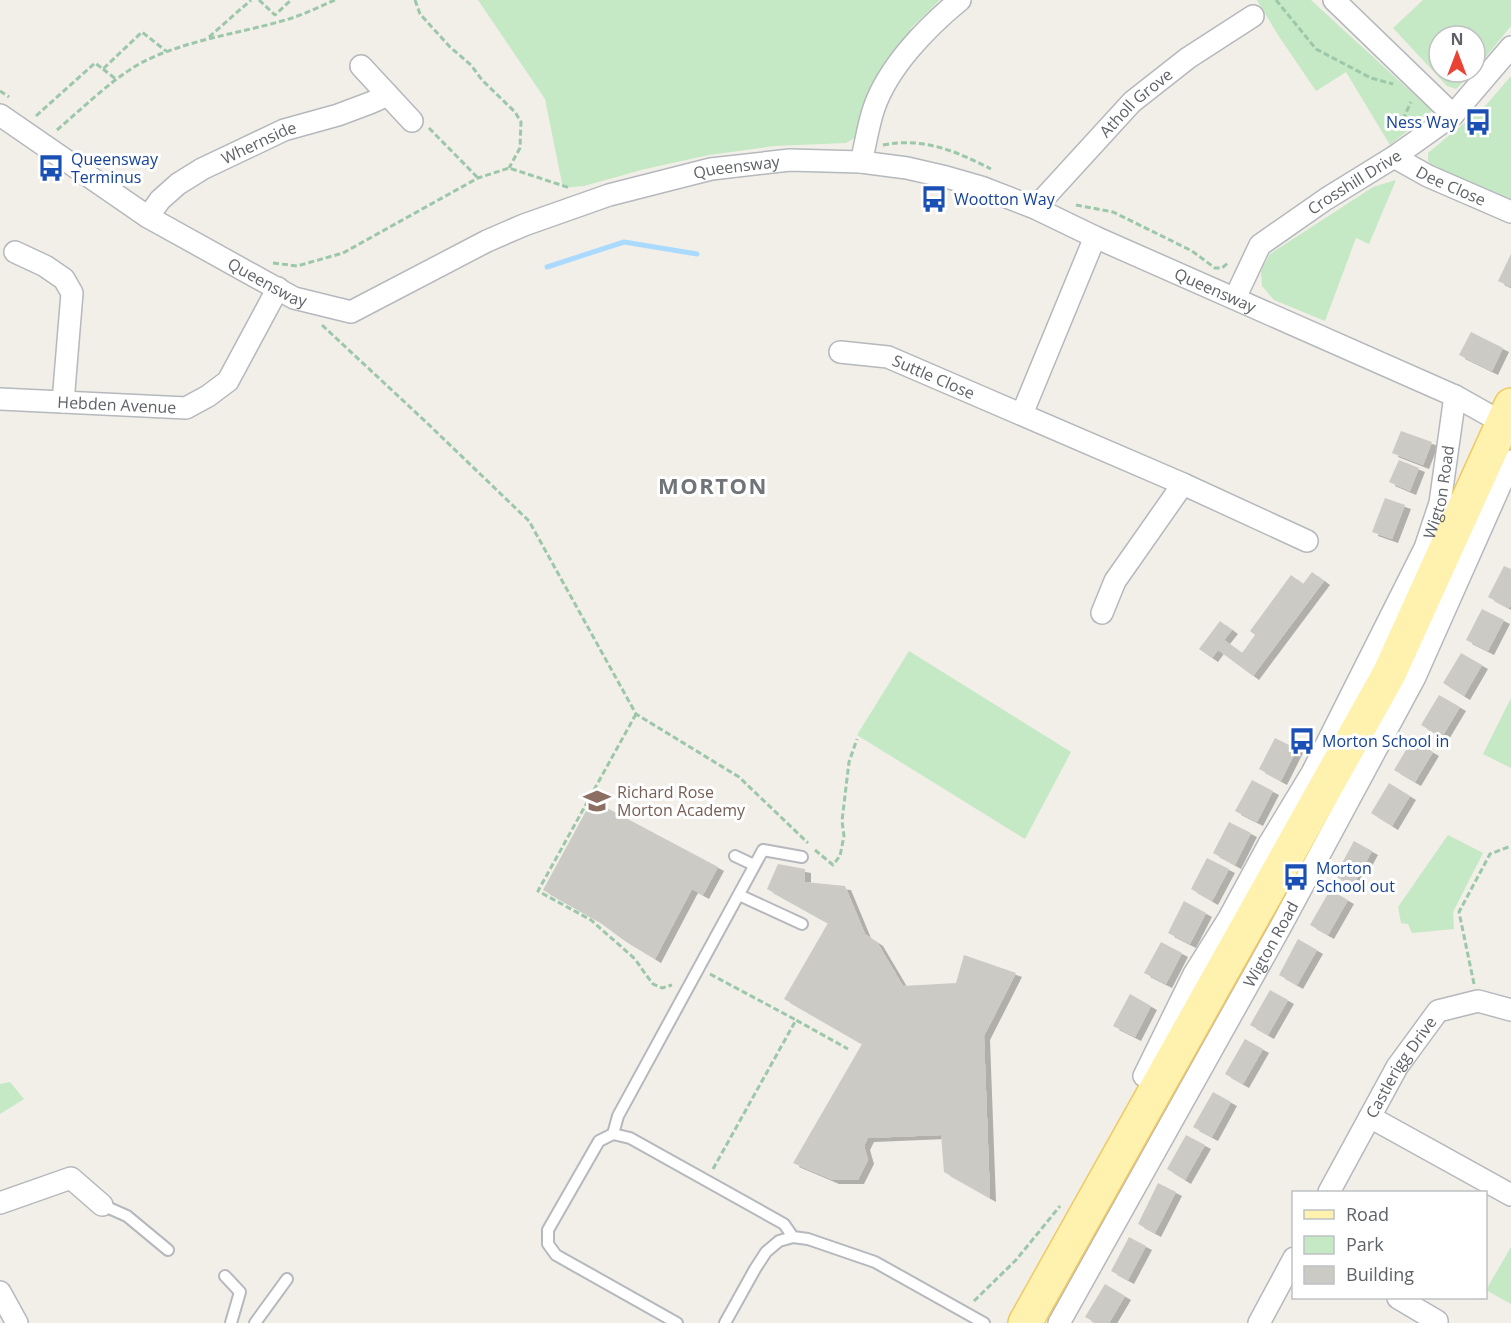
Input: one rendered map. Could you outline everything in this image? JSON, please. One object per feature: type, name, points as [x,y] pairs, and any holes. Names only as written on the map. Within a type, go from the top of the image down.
[{"type":"main road","name":"Wigton Road","points":[[1025,1323],[1389,674],[1507,414]]},
{"type":"street","points":[[861,162],[866,133],[875,105],[889,77],[929,28],[960,0]]},
{"type":"street","points":[[1334,0],[1453,115]]},
{"type":"street","name":"Atholl Grove","points":[[1035,208],[1132,102],[1188,58],[1252,16]]},
{"type":"street","name":"Crosshill Drive","points":[[1234,298],[1260,245],[1326,199],[1394,157],[1453,115],[1511,47]]},
{"type":"street","points":[[361,66],[419,123]]},
{"type":"street","name":"Whernside","points":[[148,217],[160,200],[177,184],[202,169],[284,130],[338,115],[388,95]]},
{"type":"street","name":"Queensway","points":[[0,115],[148,217],[294,298],[351,312],[487,241],[524,225],[609,195],[711,169],[790,160],[861,162],[907,168],[946,177],[981,187],[1035,208],[1095,237],[1455,396],[1507,414]]},
{"type":"street","name":"Dee Close","points":[[1394,157],[1428,176],[1511,212]]},
{"type":"street","points":[[1022,414],[1095,237]]},
{"type":"street","points":[[15,252],[45,266],[63,279],[72,293],[63,402]]},
{"type":"street","name":"Hebden Avenue","points":[[0,399],[186,408],[208,396],[228,381],[278,288]]},
{"type":"street","name":"Suttle Close","points":[[840,352],[888,357],[1183,484],[1307,541]]},
{"type":"street","name":"Wigton Road","points":[[1160,1083],[1144,1076],[1194,974],[1229,918],[1269,844],[1312,773],[1425,548],[1440,503],[1455,396]]},
{"type":"street","name":"Wigton Road","points":[[1059,1323],[1275,936],[1416,677],[1511,461]]},
{"type":"street","points":[[1102,613],[1115,581],[1183,484]]},
{"type":"street","name":"Castlerigg Drive","points":[[1330,1191],[1397,1067],[1438,1011],[1478,1001],[1511,1010]]},
{"type":"street","points":[[1370,1117],[1511,1195]]},
{"type":"street","points":[[0,1203],[71,1178],[102,1205]]},
{"type":"street","points":[[1258,1323],[1292,1260]]},
{"type":"street","points":[[0,1292],[17,1323]]},
{"type":"street","points":[[1400,1299],[1437,1321],[1436,1323]]},
{"type":"lane","points":[[613,1134],[618,1116],[763,849],[802,857]]},
{"type":"lane","points":[[735,856],[754,865]]},
{"type":"lane","points":[[739,895],[802,924]]},
{"type":"lane","points":[[677,1323],[556,1255],[548,1244],[548,1230],[599,1141],[613,1134],[630,1138],[784,1224],[793,1237]]},
{"type":"lane","points":[[102,1205],[127,1216],[168,1250]]},
{"type":"lane","points":[[725,1323],[766,1252],[778,1241],[793,1237],[808,1239],[874,1262],[984,1323]]},
{"type":"lane","points":[[225,1276],[240,1292],[231,1323]]},
{"type":"lane","points":[[255,1323],[287,1279]]},
{"type":"path","points":[[207,39],[251,0]]},
{"type":"path","points":[[259,0],[283,21]]},
{"type":"path","points":[[274,15],[291,0]]},
{"type":"path","points":[[57,130],[117,80],[144,61],[166,51],[207,39],[283,21],[335,0]]},
{"type":"path","points":[[415,0],[420,14],[515,112],[521,122],[520,148],[509,168]]},
{"type":"path","points":[[1276,0],[1316,49],[1371,78],[1398,86]]},
{"type":"path","points":[[103,69],[142,32],[166,51]]},
{"type":"path","points":[[36,116],[95,63],[117,80]]},
{"type":"path","points":[[1397,134],[1410,107],[1412,97]]},
{"type":"path","points":[[419,123],[478,178]]},
{"type":"path","points":[[272,262],[297,266],[343,253],[478,178],[509,168],[577,189]]},
{"type":"path","points":[[1068,204],[1113,212],[1178,243],[1215,268],[1222,268],[1232,259]]},
{"type":"path","points":[[317,321],[529,521],[636,714],[739,777],[833,865],[840,856],[844,836],[842,821],[849,762],[857,739]]},
{"type":"path","points":[[636,714],[538,891],[591,920],[635,959],[653,984],[662,988],[670,986],[697,972],[796,1020],[848,1049]]},
{"type":"path","points":[[1478,1001],[1460,912],[1490,854],[1511,846]]},
{"type":"path","points":[[707,1181],[796,1020]]},
{"type":"path","points":[[965,1311],[1016,1260],[1061,1205]]},
{"type":"green space","points":[[478,0],[940,0],[911,28],[912,34],[856,137],[846,143],[774,146],[709,155],[645,169],[584,186],[563,188],[545,99]]},
{"type":"green space","points":[[1257,0],[1311,0],[1432,111],[1390,145],[1346,72],[1316,91]]},
{"type":"green space","points":[[1423,0],[1511,0],[1511,26],[1487,55],[1487,24],[1427,24],[1427,65],[1393,28]]},
{"type":"green space","points":[[1511,76],[1511,206],[1440,174],[1428,161],[1428,153],[1486,105]]},
{"type":"green space","points":[[1445,84],[1461,84],[1456,89]]},
{"type":"green space","points":[[1396,180],[1369,244],[1356,238],[1325,321],[1274,300],[1262,286],[1261,271],[1270,254],[1373,187]]},
{"type":"green space","points":[[909,651],[1071,752],[1025,839],[857,735]]},
{"type":"green space","points":[[1511,698],[1511,768],[1483,754]]},
{"type":"green space","points":[[1448,835],[1483,853],[1453,912],[1454,929],[1412,933],[1408,924],[1401,923],[1398,907]]},
{"type":"green space","points":[[10,1082],[24,1099],[0,1114],[0,1084]]},
{"type":"green space","points":[[1511,1247],[1511,1304],[1487,1291]]},
{"type":"building","points":[[1511,254],[1511,287],[1498,281]]},
{"type":"building","points":[[1471,332],[1503,348],[1492,371],[1459,355]]},
{"type":"building","points":[[1401,431],[1432,442],[1423,465],[1392,453]]},
{"type":"building","points":[[1399,460],[1419,468],[1410,491],[1389,482]]},
{"type":"building","points":[[1385,498],[1405,505],[1392,539],[1372,532]]},
{"type":"building","points":[[1504,566],[1511,569],[1511,605],[1509,608],[1488,597]]},
{"type":"building","points":[[1312,572],[1324,581],[1253,676],[1218,650],[1212,658],[1199,649],[1220,621],[1232,630],[1224,640],[1242,653],[1255,635],[1250,631],[1291,575],[1303,584]]},
{"type":"building","points":[[1482,609],[1504,620],[1488,651],[1466,640]]},
{"type":"building","points":[[1461,653],[1482,665],[1464,696],[1443,683]]},
{"type":"building","points":[[1439,695],[1460,707],[1442,737],[1421,725]]},
{"type":"building","points":[[1275,738],[1297,749],[1281,781],[1259,769]]},
{"type":"building","points":[[1412,740],[1433,752],[1415,782],[1394,770]]},
{"type":"building","points":[[1252,780],[1273,791],[1257,822],[1235,811]]},
{"type":"building","points":[[1389,783],[1410,796],[1392,826],[1371,813]]},
{"type":"building","points":[[592,800],[718,867],[703,895],[692,889],[655,959],[598,921],[543,890]]},
{"type":"building","points":[[1229,822],[1251,833],[1235,865],[1213,853]]},
{"type":"building","points":[[1354,841],[1372,851],[1353,886],[1335,876]]},
{"type":"building","points":[[1207,858],[1229,869],[1212,901],[1191,889]]},
{"type":"building","points":[[778,864],[805,869],[805,882],[845,886],[865,934],[877,942],[903,986],[956,983],[964,955],[1016,973],[984,1036],[990,1198],[944,1172],[941,1135],[868,1138],[864,1146],[868,1160],[858,1180],[833,1180],[793,1163],[862,1044],[784,999],[828,923],[767,889]]},
{"type":"building","points":[[1330,890],[1348,900],[1328,935],[1310,925]]},
{"type":"building","points":[[1184,901],[1206,913],[1190,944],[1168,933]]},
{"type":"building","points":[[1298,939],[1317,950],[1297,985],[1279,975]]},
{"type":"building","points":[[1161,942],[1182,953],[1166,984],[1144,973]]},
{"type":"building","points":[[1270,990],[1288,1000],[1268,1035],[1250,1025]]},
{"type":"building","points":[[1130,994],[1151,1006],[1135,1037],[1113,1026]]},
{"type":"building","points":[[1245,1039],[1263,1049],[1243,1084],[1225,1074]]},
{"type":"building","points":[[1213,1092],[1231,1102],[1212,1137],[1193,1127]]},
{"type":"building","points":[[1186,1135],[1205,1145],[1185,1180],[1167,1169]]},
{"type":"building","points":[[1158,1183],[1176,1192],[1155,1233],[1138,1224]]},
{"type":"building","points":[[1129,1237],[1146,1246],[1128,1280],[1111,1271]]},
{"type":"building","points":[[1105,1284],[1125,1296],[1109,1323],[1096,1323],[1085,1317]]},
{"type":"waterway","points":[[547,267],[624,242],[697,254]]},
{"type":"place","name":"Ness Way","points":[[1478,122]]},
{"type":"place","name":"Queensway Terminus","points":[[51,168]]},
{"type":"place","name":"Wootton Way","points":[[934,199]]},
{"type":"place","name":"Morton School in","points":[[1302,741]]},
{"type":"place","name":"Richard Rose Morton Academy","points":[[597,801]]},
{"type":"place","name":"Morton School out","points":[[1296,877]]},
{"type":"district","name":"MORTON","points":[[713,486]]}]
